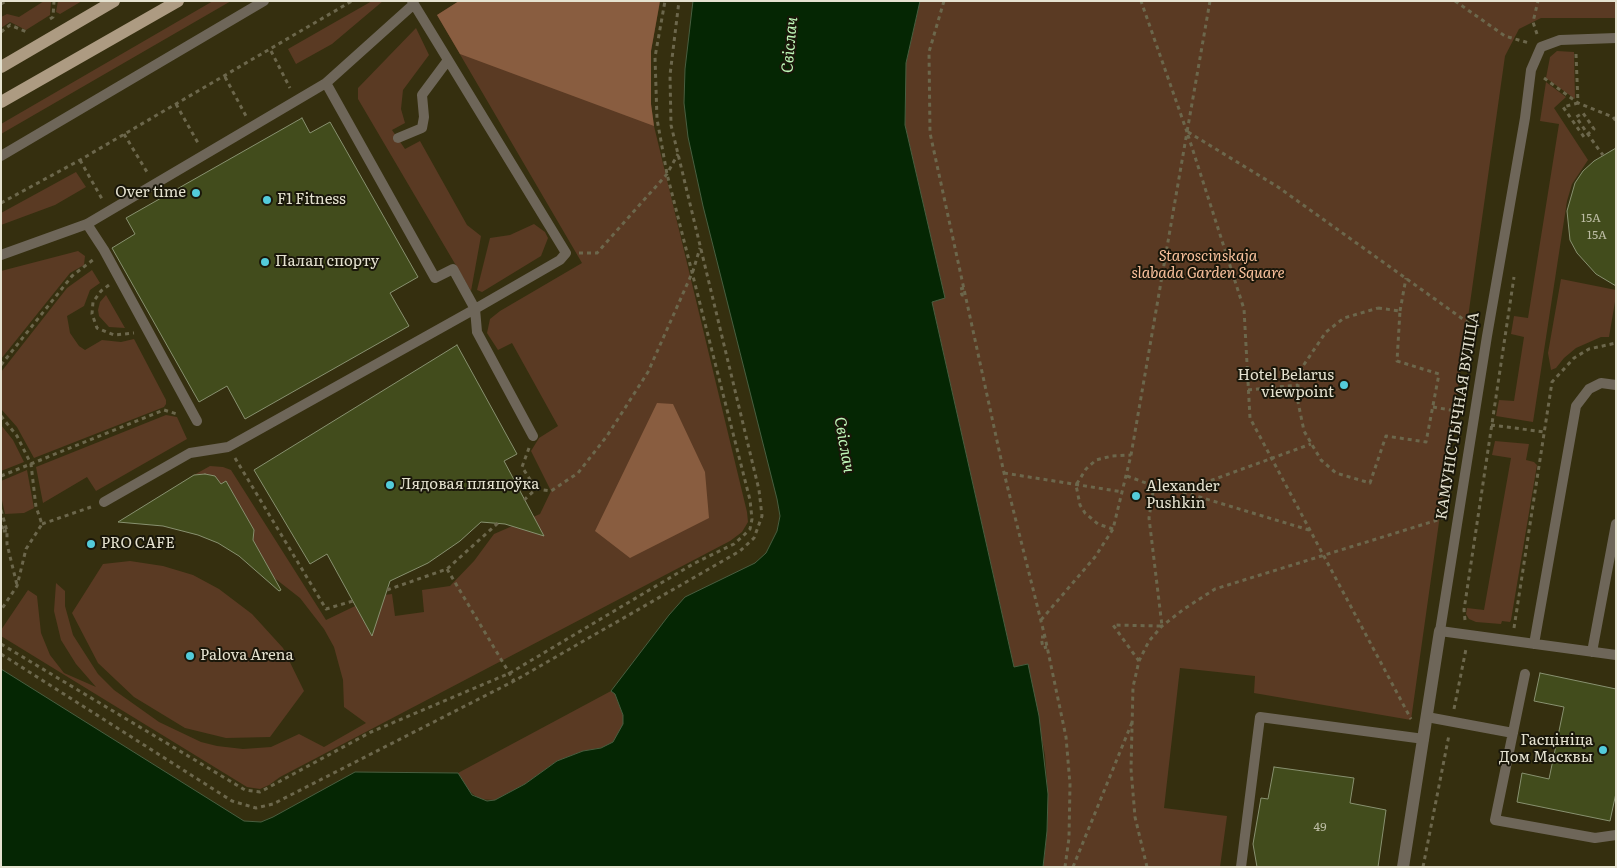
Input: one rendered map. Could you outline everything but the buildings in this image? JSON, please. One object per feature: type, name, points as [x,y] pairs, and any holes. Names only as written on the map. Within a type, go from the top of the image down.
[{"type":"main road","points":[[1,67],[114,1]]},
{"type":"main road","points":[[1,102],[178,1]]},
{"type":"street","name":"КАМУНІСТЫЧНАЯ ВУЛІЦА","points":[[1403,867],[1440,630]]},
{"type":"lane","points":[[1,156],[264,1]]},
{"type":"lane","points":[[1,254],[87,224],[326,83],[413,3],[566,253],[560,260],[475,309],[228,447],[190,453],[104,502]]},
{"type":"lane","points":[[1541,47],[1560,40],[1616,38]]},
{"type":"lane","name":"КАМУНІСТЫЧНАЯ ВУЛІЦА","points":[[1440,630],[1487,336],[1525,118],[1531,70],[1541,47]]},
{"type":"lane","points":[[398,138],[422,128],[424,117],[422,95],[448,60]]},
{"type":"lane","points":[[326,83],[435,278],[453,269],[475,309],[476,332],[533,436]]},
{"type":"lane","points":[[87,224],[104,250],[197,421]]},
{"type":"lane","points":[[1534,644],[1576,406],[1588,389],[1601,383],[1616,385]]},
{"type":"lane","points":[[1592,652],[1616,524]]},
{"type":"lane","points":[[1440,630],[1616,655]]},
{"type":"lane","points":[[1525,674],[1496,820],[1595,838],[1616,835]]},
{"type":"lane","points":[[1241,867],[1260,717],[1424,739]]},
{"type":"lane","points":[[1427,717],[1513,733]]},
{"type":"path","points":[[1,4],[6,1]]},
{"type":"path","points":[[46,21],[53,17],[54,1]]},
{"type":"path","points":[[1,202],[80,160],[271,51],[352,1]]},
{"type":"path","points":[[1,644],[252,792],[269,788],[371,732],[510,673],[693,564],[734,544],[750,530],[752,519],[750,500],[667,174],[657,119],[655,57],[665,1]]},
{"type":"path","points":[[1,654],[232,801],[256,808],[273,804],[514,681],[740,552],[754,538],[762,516],[759,490],[671,125],[670,75],[679,1]]},
{"type":"path","points":[[944,1],[929,52],[930,133],[1004,473],[1041,621],[1066,737],[1070,784],[1066,867]]},
{"type":"path","points":[[1141,1],[1187,132],[1244,308],[1250,418],[1411,720],[1408,737]]},
{"type":"path","points":[[1041,621],[1096,557],[1114,529],[1131,455],[1210,1]]},
{"type":"path","points":[[1455,1],[1504,36],[1541,47]]},
{"type":"path","points":[[1538,1],[1533,22],[1541,47]]},
{"type":"path","points":[[1,32],[10,25],[26,33],[32,29]]},
{"type":"path","points":[[1576,48],[1578,103]]},
{"type":"path","points":[[271,51],[296,100]]},
{"type":"path","points":[[1543,87],[1545,70]]},
{"type":"path","points":[[224,77],[252,125]]},
{"type":"path","points":[[1544,77],[1578,103],[1613,117],[1616,121]]},
{"type":"path","points":[[1578,103],[1563,107],[1584,137],[1589,133],[1594,129],[1583,113],[1576,117],[1586,130],[1590,137],[1603,155]]},
{"type":"path","points":[[176,104],[204,154]]},
{"type":"path","points":[[1187,132],[1278,187],[1487,336]]},
{"type":"path","points":[[124,134],[154,183]]},
{"type":"path","points":[[566,253],[597,253],[667,174],[678,154]]},
{"type":"path","points":[[80,160],[108,210]]},
{"type":"path","points":[[533,436],[522,467],[536,489],[551,491],[578,473],[607,436],[648,372],[693,271],[700,248]]},
{"type":"path","points":[[1,365],[72,276],[104,250]]},
{"type":"path","points":[[1423,867],[1469,634],[1469,624],[1465,620],[1464,610],[1515,271]]},
{"type":"path","points":[[119,278],[101,291],[94,302],[92,314],[97,328],[114,335],[148,330]]},
{"type":"path","points":[[1400,311],[1378,308],[1344,318],[1326,332],[1311,351],[1303,366],[1298,385],[1300,416],[1311,444],[1321,460],[1336,473],[1370,483],[1386,436],[1426,442],[1440,374],[1397,362],[1400,311],[1406,278]]},
{"type":"path","points":[[1513,630],[1552,382],[1574,358],[1589,349],[1616,343]]},
{"type":"path","points":[[1248,390],[1298,385]]},
{"type":"path","points":[[1432,407],[1475,415]]},
{"type":"path","points":[[1,476],[164,410],[197,421]]},
{"type":"path","points":[[1,416],[17,436],[31,464],[36,507],[42,524]]},
{"type":"path","points":[[1491,425],[1545,432]]},
{"type":"path","points":[[1182,491],[1311,444]]},
{"type":"path","points":[[228,447],[326,609],[353,601]]},
{"type":"path","points":[[1114,529],[1098,524],[1085,513],[1080,505],[1076,485],[1086,469],[1096,460],[1112,456],[1131,455]]},
{"type":"path","points":[[1004,473],[1123,492]]},
{"type":"path","points":[[1127,476],[1154,486],[1182,491],[1309,530]]},
{"type":"path","points":[[1154,486],[1149,518],[1162,626]]},
{"type":"path","points":[[524,500],[536,489]]},
{"type":"path","points":[[1,610],[17,586],[26,549],[42,524],[104,502]]},
{"type":"path","points":[[1,510],[7,531],[7,544],[17,586]]},
{"type":"path","points":[[1147,867],[1135,817],[1132,779],[1133,687],[1139,661],[1149,641],[1162,626],[1215,589],[1322,554],[1459,513]]},
{"type":"path","points":[[387,590],[447,568],[498,523]]},
{"type":"path","points":[[1,526],[7,531]]},
{"type":"path","points":[[1,531],[7,531]]},
{"type":"path","points":[[447,568],[514,681]]},
{"type":"path","points":[[1139,661],[1113,625],[1162,626]]},
{"type":"path","points":[[1073,867],[1134,717]]},
{"type":"green space","points":[[44,1],[51,1],[50,15],[26,30],[10,22],[1,28],[1,17],[7,14],[19,17]]},
{"type":"green space","points":[[58,1],[82,1],[60,14],[56,12]]},
{"type":"green space","points":[[213,1],[231,1],[1,134],[1,124]]},
{"type":"green space","points":[[372,1],[383,1],[332,44],[296,64],[288,49]]},
{"type":"green space","points":[[459,1],[660,1],[651,51],[651,104],[654,126],[748,522],[742,532],[730,541],[280,777],[269,785],[260,789],[247,787],[1,636],[1,630],[28,590],[37,596],[41,633],[50,655],[64,673],[96,687],[76,664],[61,640],[54,611],[56,583],[65,591],[65,606],[73,635],[98,674],[114,690],[159,722],[201,742],[217,746],[243,749],[271,747],[299,734],[324,747],[366,723],[344,707],[343,680],[334,647],[324,629],[300,598],[268,573],[267,565],[253,540],[254,530],[226,482],[221,484],[205,474],[194,475],[210,466],[231,470],[326,620],[376,596],[392,594],[395,616],[424,612],[422,590],[450,586],[474,561],[494,534],[540,514],[551,491],[531,451],[539,438],[558,426],[512,343],[498,350],[487,333],[490,319],[500,311],[582,263],[437,15]]},
{"type":"green space","name":"Staroscinskaja slabada Garden Square","points":[[920,1],[1616,1],[1616,18],[1541,18],[1519,29],[1505,56],[1411,720],[1254,693],[1255,676],[1180,668],[1164,808],[1227,816],[1220,867],[1043,867],[1047,831],[1048,794],[1045,755],[1027,664],[1014,667],[932,302],[945,298],[905,125],[906,63]]},
{"type":"green space","points":[[416,28],[429,55],[403,90],[401,109],[405,123],[392,130],[405,149],[420,141],[467,225],[481,236],[471,291],[358,99],[358,88]]},
{"type":"green space","points":[[1557,51],[1574,52],[1575,99],[1546,78],[1550,57]]},
{"type":"green space","points":[[1546,82],[1566,97],[1554,108],[1588,160],[1572,184],[1567,201],[1533,422],[1496,416],[1499,400],[1514,401],[1524,337],[1511,334],[1514,316],[1528,318],[1559,124],[1540,121]]},
{"type":"green space","points":[[76,172],[86,187],[55,205],[1,225],[1,213]]},
{"type":"green space","points":[[534,224],[545,232],[548,238],[541,256],[482,292],[477,290],[490,238],[510,235]]},
{"type":"green space","points":[[78,251],[85,256],[84,265],[70,273],[1,359],[1,271]]},
{"type":"green space","points":[[92,270],[100,283],[90,290],[84,306],[67,316],[70,333],[79,346],[85,350],[102,340],[121,342],[134,339],[166,400],[166,404],[164,407],[34,458],[17,427],[1,409],[1,372],[67,288]]},
{"type":"green space","points":[[1561,279],[1616,290],[1616,296],[1609,337],[1601,337],[1576,348],[1556,368],[1551,370],[1548,353]]},
{"type":"green space","points":[[106,295],[125,328],[109,327],[99,316],[100,302]]},
{"type":"green space","points":[[166,415],[177,417],[187,439],[96,491],[87,477],[43,503],[36,467]]},
{"type":"green space","points":[[1,425],[13,440],[24,462],[1,471]]},
{"type":"green space","points":[[1495,441],[1529,444],[1526,460],[1537,465],[1511,620],[1510,622],[1502,621],[1501,624],[1476,622],[1469,619],[1466,614],[1467,608],[1484,610],[1511,458],[1492,455]]},
{"type":"green space","points":[[27,470],[34,508],[24,513],[5,514],[1,496],[1,481]]},
{"type":"green space","name":"Palova Arena","points":[[130,561],[163,566],[193,575],[219,589],[252,614],[283,648],[304,691],[270,737],[226,738],[185,728],[134,697],[98,663],[72,613],[103,564]]},
{"type":"green space","points":[[611,691],[615,694],[623,715],[623,724],[619,734],[609,746],[583,751],[557,761],[525,784],[495,800],[479,799],[467,789],[458,773]]},
{"type":"shaded area","points":[[459,1],[660,1],[651,51],[651,104],[654,126],[460,54],[437,15]]},
{"type":"shaded area","points":[[657,403],[673,404],[705,472],[709,518],[630,558],[595,531]]},
{"type":"water","name":"Свіслач","points":[[693,1],[920,1],[906,63],[905,125],[945,298],[932,302],[1014,667],[1028,664],[1039,716],[1048,794],[1047,831],[1043,867],[1,867],[1,669],[244,821],[261,822],[273,817],[355,772],[458,773],[472,795],[487,801],[495,800],[525,784],[557,761],[583,751],[601,748],[613,742],[623,724],[623,715],[615,694],[611,691],[669,615],[685,597],[755,563],[766,553],[777,531],[780,516],[777,499],[703,206],[688,137],[684,103],[685,69]]},
{"type":"place","name":"Over time","points":[[196,193]]},
{"type":"place","name":"F1 Fitness","points":[[267,200]]},
{"type":"place","name":"Палац спорту","points":[[265,262]]},
{"type":"place","name":"Hotel Belarus viewpoint","points":[[1344,385]]},
{"type":"place","name":"Лядовая пляцоўка","points":[[390,485]]},
{"type":"place","name":"Alexander Pushkin","points":[[1136,496]]},
{"type":"place","name":"PRO CAFE","points":[[91,544]]},
{"type":"place","name":"Palova Arena","points":[[190,656]]},
{"type":"place","name":"Гасцініца Дом Масквы","points":[[1603,750]]}]
